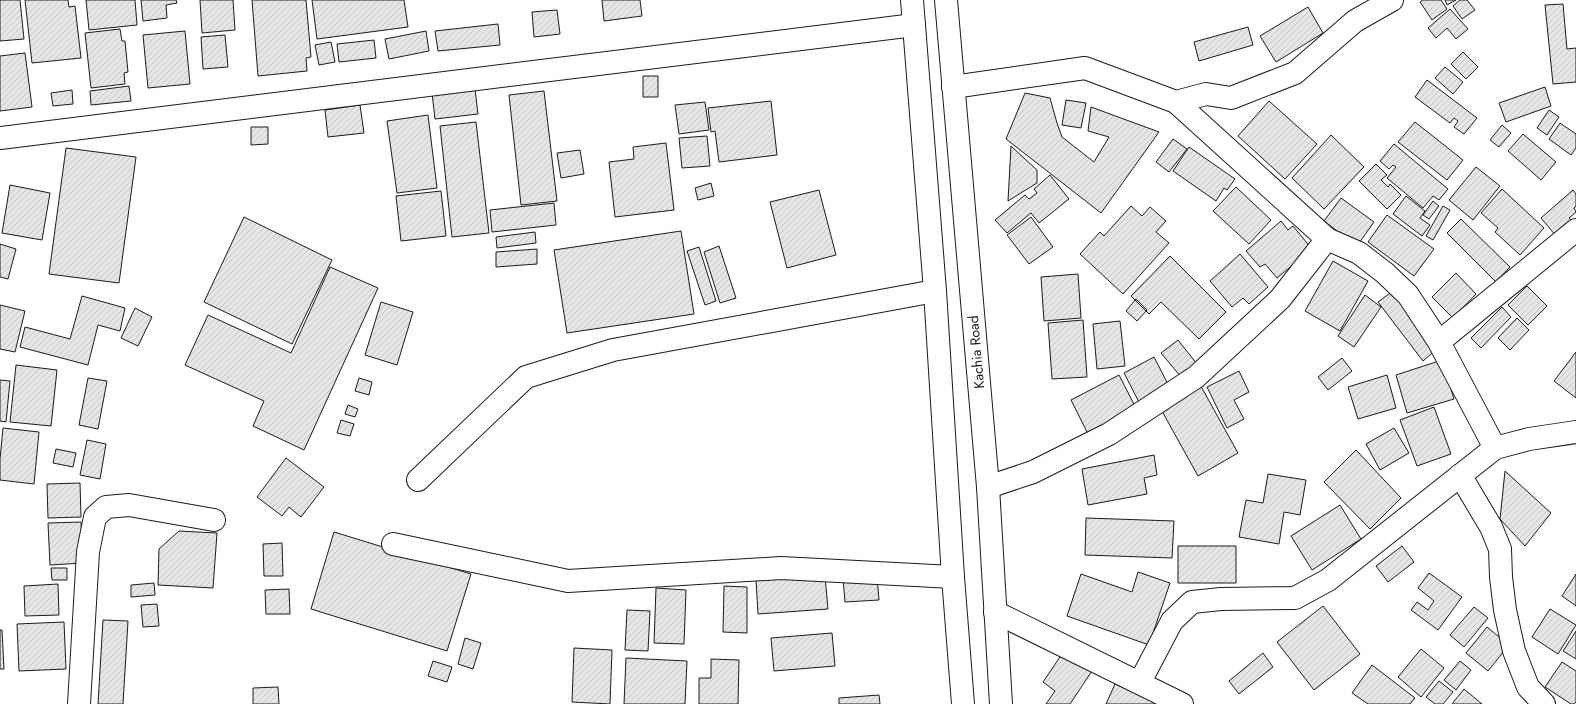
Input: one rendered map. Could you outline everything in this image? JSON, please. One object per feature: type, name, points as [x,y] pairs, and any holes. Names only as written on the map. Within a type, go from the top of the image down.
[{"type":"main road","points":[[912,0],[935,291],[953,577],[963,704]]},
{"type":"main road","name":"Kachia Road","points":[[946,0],[952,87],[988,487],[1001,704]]},
{"type":"main road","points":[[1176,102],[1206,94],[1231,98],[1295,73],[1355,21],[1392,0]]},
{"type":"main road","points":[[0,138],[914,25]]},
{"type":"main road","points":[[952,87],[1085,68],[1176,102],[1327,239],[1359,253],[1385,273],[1408,295],[1439,342],[1494,448]]},
{"type":"main road","points":[[1439,342],[1576,230]]},
{"type":"main road","points":[[988,487],[1033,472],[1109,434],[1196,377],[1280,298],[1327,239]]},
{"type":"main road","points":[[418,480],[526,377],[613,350],[935,291]]},
{"type":"main road","points":[[1140,682],[1172,621],[1192,602],[1221,599],[1295,598],[1328,580],[1494,448],[1529,439],[1576,432]]},
{"type":"main road","points":[[1460,475],[1491,527],[1500,549],[1501,577],[1505,610],[1514,651],[1528,687],[1544,704]]},
{"type":"main road","points":[[79,704],[88,552],[95,517],[106,507],[129,505],[214,520]]},
{"type":"main road","points":[[393,544],[568,581],[781,568],[953,577]]},
{"type":"main road","points":[[995,612],[1182,704]]},
{"type":"building","points":[[0,0],[20,0],[24,39],[0,41]]},
{"type":"building","points":[[25,0],[68,0],[69,7],[75,6],[81,58],[32,63]]},
{"type":"building","points":[[86,0],[135,0],[137,25],[89,30]]},
{"type":"building","points":[[141,0],[176,0],[177,3],[166,5],[167,18],[143,21]]},
{"type":"building","points":[[200,0],[233,0],[235,30],[202,33]]},
{"type":"building","points":[[252,0],[306,0],[311,57],[306,58],[307,71],[258,76]]},
{"type":"building","points":[[312,0],[404,0],[408,27],[317,39]]},
{"type":"building","points":[[602,0],[640,0],[642,16],[604,21]]},
{"type":"building","points":[[1423,0],[1441,0],[1447,9],[1432,20],[1420,2]]},
{"type":"building","points":[[1445,0],[1456,0],[1447,5]]},
{"type":"building","points":[[1460,0],[1467,0],[1475,10],[1462,19],[1453,6]]},
{"type":"building","points":[[1563,4],[1567,49],[1576,48],[1576,82],[1553,84],[1545,5]]},
{"type":"building","points":[[1308,7],[1323,33],[1276,62],[1260,36]]},
{"type":"building","points":[[1450,9],[1468,29],[1456,39],[1447,28],[1436,38],[1428,28]]},
{"type":"building","points":[[557,10],[560,34],[534,37],[532,12]]},
{"type":"building","points":[[498,24],[500,45],[438,51],[435,31]]},
{"type":"building","points":[[1248,27],[1253,45],[1199,61],[1194,42]]},
{"type":"building","points":[[120,29],[122,41],[125,41],[128,72],[124,73],[125,84],[91,88],[85,33]]},
{"type":"building","points":[[185,31],[190,84],[148,88],[143,35]]},
{"type":"building","points":[[426,31],[429,51],[389,59],[385,39]]},
{"type":"building","points":[[225,35],[228,67],[203,69],[201,37]]},
{"type":"building","points":[[374,40],[376,58],[339,62],[337,44]]},
{"type":"building","points":[[331,42],[335,62],[319,65],[315,45]]},
{"type":"building","points":[[1463,52],[1478,67],[1466,79],[1451,64]]},
{"type":"building","points":[[25,53],[32,107],[0,111],[0,56]]},
{"type":"building","points":[[1445,67],[1463,82],[1453,94],[1435,78]]},
{"type":"building","points":[[643,76],[658,76],[658,97],[643,97]]},
{"type":"building","points":[[1427,80],[1477,118],[1464,134],[1454,127],[1458,121],[1454,118],[1450,123],[1415,97]]},
{"type":"building","points":[[129,86],[131,101],[91,105],[90,91]]},
{"type":"building","points":[[1545,87],[1551,106],[1506,122],[1499,103]]},
{"type":"building","points":[[475,89],[478,114],[435,119],[432,93]]},
{"type":"building","points":[[72,90],[73,104],[53,106],[51,93]]},
{"type":"building","points":[[544,91],[557,201],[521,205],[509,95]]},
{"type":"building","points":[[1025,93],[1050,98],[1062,137],[1094,162],[1109,137],[1088,131],[1091,107],[1159,132],[1101,213],[1006,139]]},
{"type":"building","points":[[1066,100],[1086,103],[1081,128],[1062,125]]},
{"type":"building","points":[[771,101],[777,155],[719,162],[715,131],[711,132],[708,108]]},
{"type":"building","points":[[1269,101],[1317,144],[1285,179],[1238,136]]},
{"type":"building","points":[[705,102],[709,130],[679,134],[675,105]]},
{"type":"building","points":[[360,105],[364,133],[328,137],[325,110]]},
{"type":"building","points":[[1549,110],[1559,117],[1547,135],[1537,128]]},
{"type":"building","points":[[428,115],[437,188],[397,193],[387,121]]},
{"type":"building","points":[[476,122],[489,233],[452,237],[440,126]]},
{"type":"building","points":[[1415,122],[1463,160],[1447,180],[1398,142]]},
{"type":"building","points":[[1560,123],[1576,134],[1576,148],[1571,155],[1549,139]]},
{"type":"building","points":[[1502,125],[1511,133],[1499,147],[1490,140]]},
{"type":"building","points":[[251,127],[268,127],[268,144],[251,145]]},
{"type":"building","points":[[1523,134],[1556,162],[1541,180],[1508,151]]},
{"type":"building","points":[[1331,135],[1364,167],[1324,209],[1292,178]]},
{"type":"building","points":[[707,136],[710,166],[682,168],[679,138]]},
{"type":"building","points":[[1173,139],[1187,149],[1169,172],[1156,162]]},
{"type":"building","points":[[666,143],[674,210],[615,217],[609,162],[634,159],[633,147]]},
{"type":"building","points":[[1394,144],[1448,189],[1439,200],[1433,196],[1423,208],[1387,178],[1396,167],[1393,165],[1389,169],[1380,161]]},
{"type":"building","points":[[1011,146],[1037,170],[1037,183],[1008,201]]},
{"type":"building","points":[[1189,147],[1235,179],[1227,190],[1224,188],[1216,201],[1173,171]]},
{"type":"building","points":[[66,148],[136,157],[119,283],[49,274]]},
{"type":"building","points":[[580,150],[584,174],[561,178],[557,153]]},
{"type":"building","points":[[1376,164],[1387,175],[1381,180],[1388,187],[1390,184],[1401,195],[1387,209],[1359,181]]},
{"type":"building","points":[[1476,167],[1500,186],[1473,220],[1449,200]]},
{"type":"building","points":[[1050,175],[1069,199],[1039,223],[1031,213],[1007,233],[995,220],[1025,195],[1029,199],[1037,193],[1034,189]]},
{"type":"building","points":[[711,183],[714,196],[698,200],[695,188]]},
{"type":"building","points":[[10,185],[50,193],[42,240],[2,233]]},
{"type":"building","points":[[1236,187],[1271,220],[1249,244],[1213,211]]},
{"type":"building","points":[[1502,189],[1544,228],[1520,255],[1495,232],[1498,228],[1481,213]]},
{"type":"building","points":[[819,190],[836,255],[787,268],[770,202]]},
{"type":"building","points":[[1573,190],[1576,194],[1576,206],[1574,208],[1576,212],[1569,218],[1573,222],[1556,236],[1541,218]]},
{"type":"building","points":[[441,191],[446,236],[401,241],[396,196]]},
{"type":"building","points":[[1406,196],[1425,211],[1420,218],[1430,225],[1422,236],[1393,214]]},
{"type":"building","points":[[1341,198],[1374,222],[1357,246],[1324,221]]},
{"type":"building","points":[[1433,201],[1439,206],[1429,219],[1423,215]]},
{"type":"building","points":[[554,203],[556,225],[492,232],[490,210]]},
{"type":"building","points":[[1131,206],[1142,216],[1150,207],[1166,221],[1156,232],[1169,243],[1123,294],[1080,254],[1100,232],[1104,236]]},
{"type":"building","points":[[1443,206],[1450,210],[1433,240],[1426,236]]},
{"type":"building","points":[[1387,215],[1434,249],[1414,276],[1368,242]]},
{"type":"building","points":[[244,217],[332,260],[292,344],[204,302]]},
{"type":"building","points":[[1031,217],[1053,247],[1029,264],[1007,235]]},
{"type":"building","points":[[1461,219],[1510,267],[1496,282],[1447,233]]},
{"type":"building","points":[[1281,221],[1288,230],[1293,226],[1312,249],[1277,278],[1265,264],[1260,267],[1246,251]]},
{"type":"building","points":[[681,231],[694,314],[567,333],[554,250]]},
{"type":"building","points":[[535,232],[536,243],[497,248],[496,237]]},
{"type":"building","points":[[0,244],[16,249],[8,279],[0,277]]},
{"type":"building","points":[[719,246],[736,298],[720,303],[704,252]]},
{"type":"building","points":[[699,247],[716,301],[705,305],[687,251]]},
{"type":"building","points":[[537,249],[537,264],[496,267],[496,252]]},
{"type":"building","points":[[1240,254],[1268,287],[1249,304],[1243,298],[1232,307],[1210,281]]},
{"type":"building","points":[[1170,256],[1226,312],[1199,339],[1161,302],[1149,314],[1131,296]]},
{"type":"building","points":[[1333,261],[1368,281],[1340,331],[1305,311]]},
{"type":"building","points":[[330,267],[378,288],[304,450],[253,426],[264,401],[185,365],[208,315],[291,353]]},
{"type":"building","points":[[1456,273],[1476,294],[1453,318],[1432,297]]},
{"type":"building","points":[[1078,274],[1081,318],[1044,321],[1041,277]]},
{"type":"building","points":[[1527,286],[1547,306],[1528,325],[1508,305]]},
{"type":"building","points":[[1393,291],[1437,349],[1423,361],[1378,302]]},
{"type":"building","points":[[1365,295],[1381,307],[1354,347],[1338,336]]},
{"type":"building","points":[[82,296],[125,308],[120,331],[98,325],[88,365],[20,347],[25,327],[70,339]]},
{"type":"building","points":[[1136,299],[1147,310],[1137,321],[1126,311]]},
{"type":"building","points":[[381,302],[413,312],[397,365],[365,355]]},
{"type":"building","points":[[0,305],[25,311],[15,352],[0,349]]},
{"type":"building","points":[[1502,307],[1511,317],[1481,348],[1471,338]]},
{"type":"building","points":[[135,308],[152,317],[138,346],[121,338]]},
{"type":"building","points":[[1517,318],[1529,330],[1510,350],[1498,338]]},
{"type":"building","points":[[1083,320],[1087,377],[1052,379],[1048,323]]},
{"type":"building","points":[[1120,321],[1125,366],[1097,369],[1093,324]]},
{"type":"building","points":[[1178,340],[1197,364],[1181,377],[1161,353]]},
{"type":"building","points":[[1576,352],[1576,398],[1554,381]]},
{"type":"building","points":[[1154,357],[1171,390],[1141,406],[1124,373]]},
{"type":"building","points":[[1342,358],[1352,371],[1328,390],[1318,377]]},
{"type":"building","points":[[1442,360],[1454,399],[1407,413],[1396,375]]},
{"type":"building","points":[[16,365],[57,370],[51,426],[10,422]]},
{"type":"building","points":[[1239,371],[1249,392],[1234,400],[1244,419],[1227,428],[1207,387]]},
{"type":"building","points":[[1119,375],[1137,410],[1088,434],[1071,400]]},
{"type":"building","points":[[1387,375],[1396,408],[1358,419],[1348,387]]},
{"type":"building","points":[[88,378],[107,381],[98,429],[79,425]]},
{"type":"building","points":[[359,378],[372,382],[369,395],[355,391]]},
{"type":"building","points":[[0,380],[10,381],[6,422],[0,421]]},
{"type":"building","points":[[1198,381],[1238,453],[1198,476],[1158,404]]},
{"type":"building","points":[[348,405],[358,409],[355,417],[345,414]]},
{"type":"building","points":[[1434,407],[1451,454],[1417,466],[1400,420]]},
{"type":"building","points":[[341,420],[354,424],[350,436],[337,433]]},
{"type":"building","points":[[3,428],[39,432],[34,484],[0,480],[0,459]]},
{"type":"building","points":[[1394,428],[1409,453],[1380,470],[1366,444]]},
{"type":"building","points":[[87,440],[106,444],[100,479],[80,475]]},
{"type":"building","points":[[56,449],[76,453],[73,467],[53,463]]},
{"type":"building","points":[[1356,450],[1401,498],[1370,529],[1324,482]]},
{"type":"building","points":[[1154,455],[1157,475],[1144,478],[1147,494],[1088,505],[1082,469]]},
{"type":"building","points":[[286,458],[324,487],[301,517],[289,507],[282,516],[257,497]]},
{"type":"building","points":[[1505,471],[1551,513],[1525,546],[1500,519]]},
{"type":"building","points":[[1268,474],[1306,480],[1300,515],[1284,512],[1279,544],[1239,537],[1246,500],[1263,503]]},
{"type":"building","points":[[80,483],[81,517],[48,518],[47,484]]},
{"type":"building","points":[[1340,505],[1361,539],[1312,570],[1291,536]]},
{"type":"building","points":[[1086,518],[1174,521],[1172,558],[1085,555]]},
{"type":"building","points":[[81,522],[83,563],[50,565],[48,523]]},
{"type":"building","points":[[179,531],[217,533],[213,588],[158,585],[159,549]]},
{"type":"building","points":[[334,532],[471,574],[447,651],[311,609]]},
{"type":"building","points":[[282,543],[283,576],[264,576],[263,544]]},
{"type":"building","points":[[1178,546],[1236,546],[1236,583],[1178,583]]},
{"type":"building","points":[[1402,546],[1414,562],[1388,582],[1376,566]]},
{"type":"building","points":[[51,568],[67,568],[67,580],[52,580]]},
{"type":"building","points":[[1138,572],[1170,583],[1149,645],[1067,616],[1081,574],[1132,592]]},
{"type":"building","points":[[1429,573],[1462,597],[1438,630],[1411,610],[1417,602],[1428,610],[1434,601],[1418,588]]},
{"type":"building","points":[[1576,574],[1576,606],[1562,596]]},
{"type":"building","points":[[825,576],[828,609],[758,614],[756,580]]},
{"type":"building","points":[[877,577],[879,600],[845,602],[843,579]]},
{"type":"building","points":[[154,583],[155,595],[131,597],[131,585]]},
{"type":"building","points":[[58,584],[59,615],[25,616],[24,586]]},
{"type":"building","points":[[724,586],[747,587],[747,633],[723,632]]},
{"type":"building","points":[[656,588],[686,590],[684,644],[654,643]]},
{"type":"building","points":[[289,589],[290,614],[266,614],[265,590]]},
{"type":"building","points":[[157,604],[159,626],[143,627],[141,605]]},
{"type":"building","points":[[1323,606],[1360,654],[1314,690],[1277,642]]},
{"type":"building","points":[[1474,607],[1488,618],[1464,647],[1450,635]]},
{"type":"building","points":[[1550,609],[1576,625],[1558,654],[1532,637]]},
{"type":"building","points":[[627,610],[650,611],[648,651],[625,650]]},
{"type":"building","points":[[103,620],[128,621],[123,704],[98,704]]},
{"type":"building","points":[[64,622],[66,669],[19,671],[17,624]]},
{"type":"building","points":[[1487,627],[1509,645],[1488,671],[1466,653]]},
{"type":"building","points":[[0,630],[2,630],[4,669],[0,669]]},
{"type":"building","points":[[1576,631],[1576,659],[1563,651]]},
{"type":"building","points":[[832,633],[835,666],[774,671],[771,638]]},
{"type":"building","points":[[465,638],[481,643],[473,669],[458,664]]},
{"type":"building","points":[[574,648],[612,650],[610,704],[572,702]]},
{"type":"building","points":[[1421,649],[1444,668],[1421,697],[1398,677]]},
{"type":"building","points":[[1064,651],[1092,671],[1070,704],[1046,704],[1055,691],[1043,682]]},
{"type":"building","points":[[1263,653],[1273,667],[1239,694],[1229,681]]},
{"type":"building","points":[[626,658],[687,661],[685,704],[624,704]]},
{"type":"building","points":[[711,659],[739,660],[738,704],[699,704],[699,678],[711,678]]},
{"type":"building","points":[[433,661],[452,667],[447,682],[428,676]]},
{"type":"building","points":[[1460,661],[1471,670],[1456,690],[1444,680]]},
{"type":"building","points":[[1562,662],[1576,671],[1576,702],[1574,704],[1571,704],[1545,687]]},
{"type":"building","points":[[1372,665],[1415,698],[1410,704],[1368,704],[1352,693]]},
{"type":"building","points":[[1439,681],[1453,692],[1443,704],[1435,704],[1426,697]]},
{"type":"building","points":[[1115,684],[1159,704],[1106,704]]},
{"type":"building","points":[[278,687],[279,704],[253,704],[253,688]]},
{"type":"building","points":[[1464,689],[1482,704],[1452,704]]},
{"type":"building","points":[[879,695],[880,704],[839,704],[839,698]]}]
